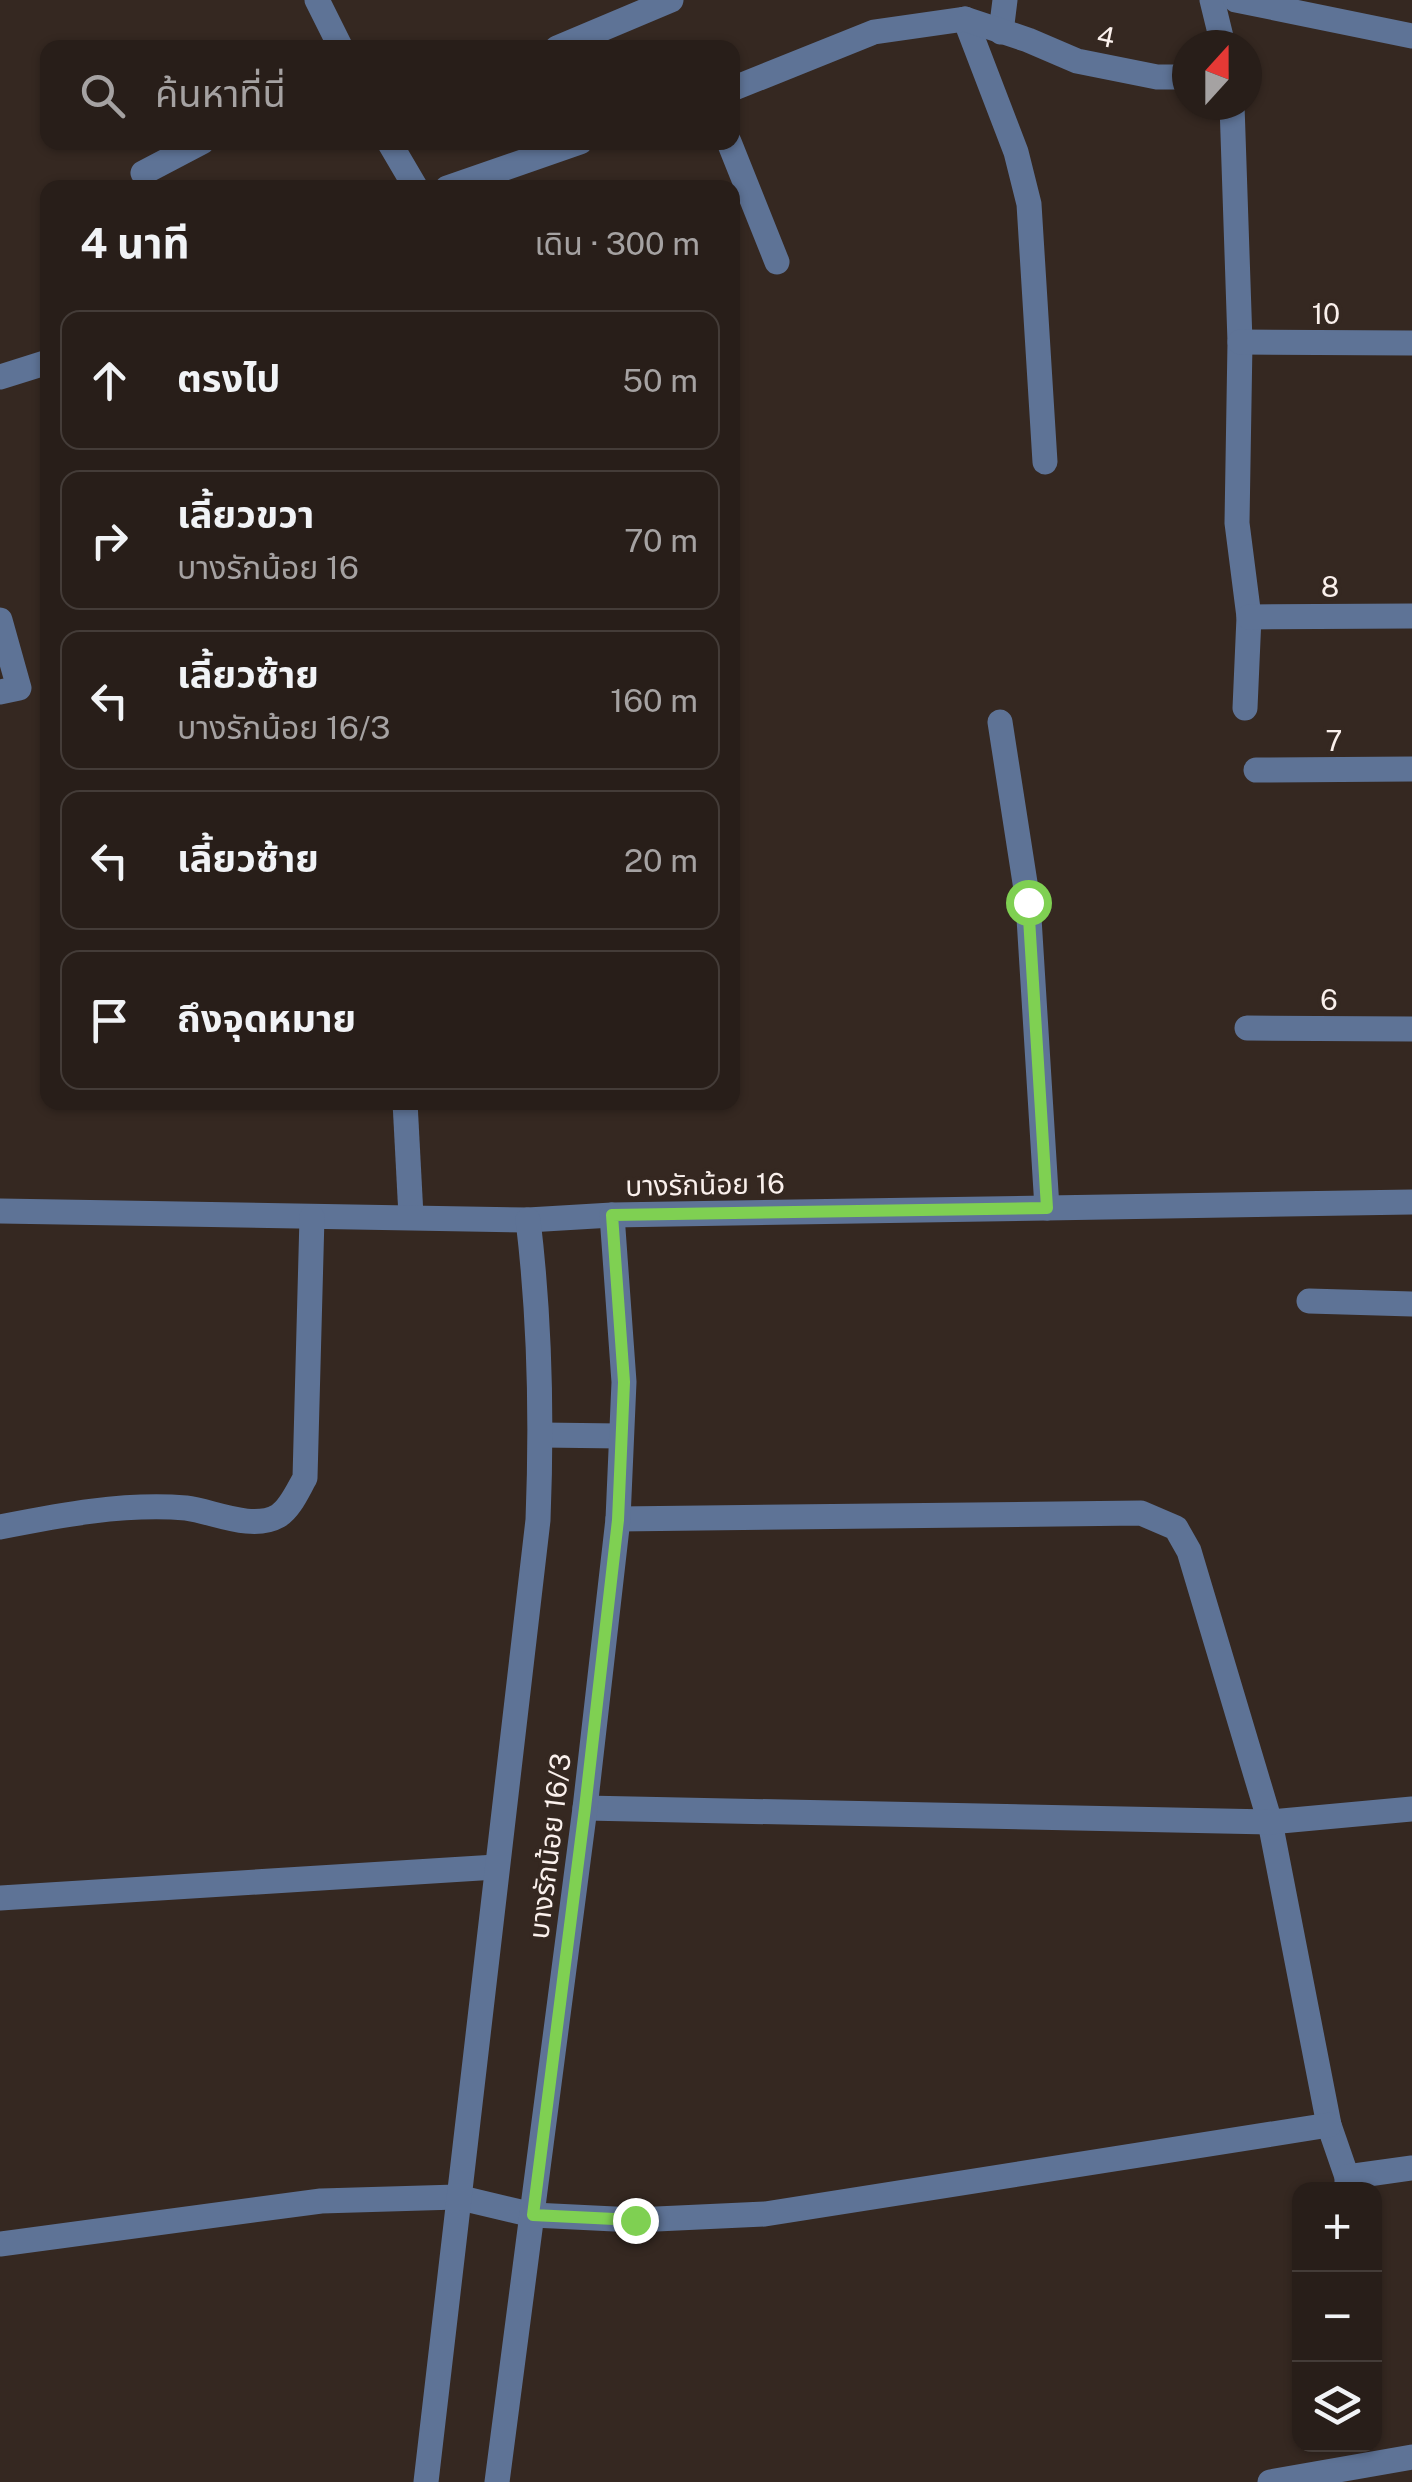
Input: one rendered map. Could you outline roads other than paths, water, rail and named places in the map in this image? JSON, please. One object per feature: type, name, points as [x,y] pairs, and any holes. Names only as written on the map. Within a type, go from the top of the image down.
[{"type":"street","points":[[317,0],[336,40]]},
{"type":"street","points":[[576,40],[671,0]]},
{"type":"street","points":[[1001,32],[1005,0]]},
{"type":"street","points":[[1212,0],[1219,30]]},
{"type":"street","points":[[1236,0],[1412,36]]},
{"type":"street","points":[[965,19],[1016,152],[1029,204],[1045,462]]},
{"type":"street","name":"4","points":[[740,87],[874,32],[965,19],[1078,61],[1157,78],[1172,77]]},
{"type":"street","points":[[1233,120],[1240,342],[1237,523],[1249,617],[1246,708]]},
{"type":"street","points":[[142,173],[187,150]]},
{"type":"street","points":[[395,150],[411,180]]},
{"type":"street","points":[[470,180],[557,150]]},
{"type":"street","points":[[732,150],[777,262]]},
{"type":"street","name":"10","points":[[1240,342],[1412,343]]},
{"type":"street","points":[[0,377],[40,364]]},
{"type":"street","name":"8","points":[[1249,617],[1412,616]]},
{"type":"street","points":[[0,620],[19,688],[0,692]]},
{"type":"street","points":[[1000,722],[1028,902],[1047,1208]]},
{"type":"street","name":"7","points":[[1256,770],[1412,769]]},
{"type":"street","name":"6","points":[[1246,1028],[1412,1029]]},
{"type":"street","points":[[405,1110],[412,1216]]},
{"type":"street","name":"บางรักน้อย 16","points":[[0,1211],[528,1220],[612,1215],[1412,1202]]},
{"type":"street","name":"บางรักน้อย 16/3","points":[[497,2482],[585,1808],[618,1520],[624,1382],[612,1215]]},
{"type":"street","points":[[0,1527],[93,1510],[148,1507],[189,1508],[257,1520],[278,1516],[294,1498],[304,1478],[312,1218]]},
{"type":"street","points":[[426,2482],[538,1520],[542,1436],[535,1272],[528,1220]]},
{"type":"street","points":[[1309,1301],[1412,1304]]},
{"type":"street","points":[[542,1436],[620,1436]]},
{"type":"street","points":[[618,1520],[1141,1513],[1176,1528],[1190,1550],[1270,1822],[1328,2124],[1347,2182]]},
{"type":"street","points":[[585,1808],[1270,1822],[1412,1809]]},
{"type":"street","points":[[0,1898],[496,1867]]},
{"type":"street","points":[[0,2244],[321,2200],[457,2197],[533,2215],[635,2220],[765,2214],[1328,2124]]},
{"type":"street","points":[[1351,2182],[1412,2168]]},
{"type":"street","points":[[1270,2482],[1412,2457]]}]
